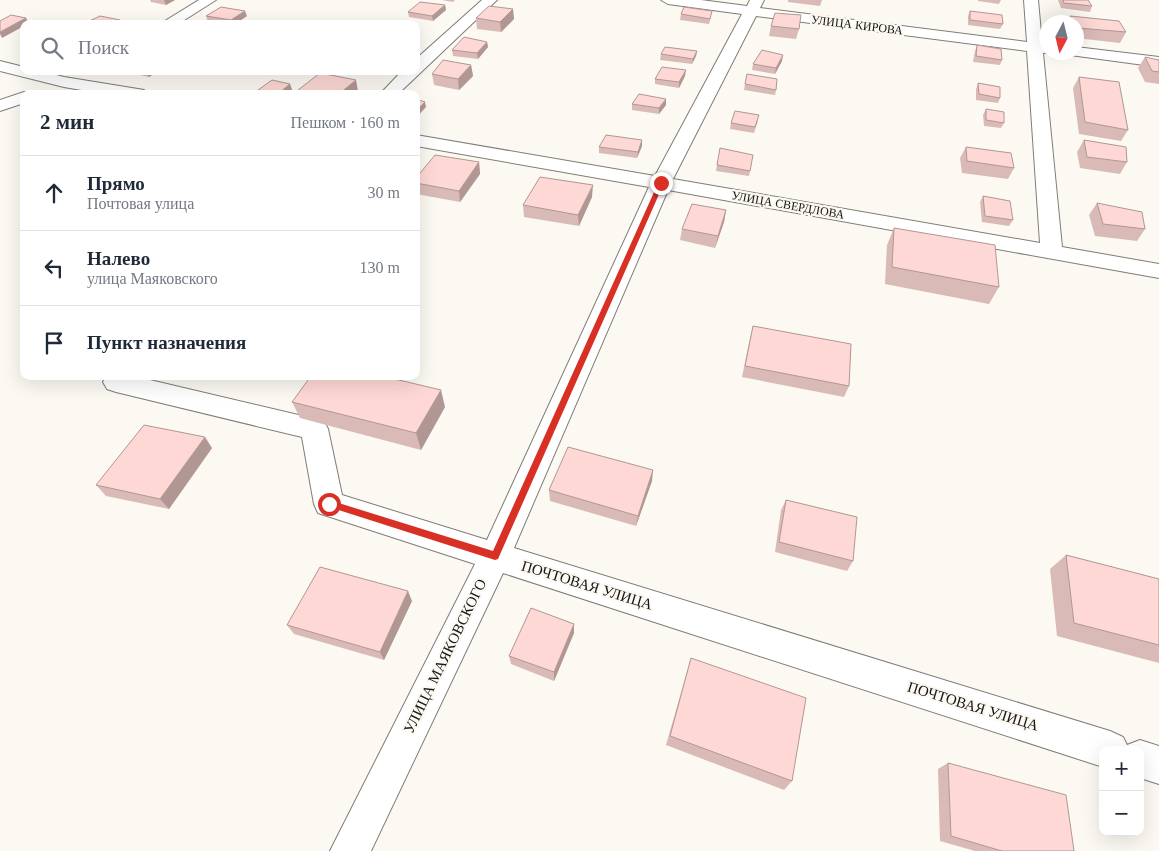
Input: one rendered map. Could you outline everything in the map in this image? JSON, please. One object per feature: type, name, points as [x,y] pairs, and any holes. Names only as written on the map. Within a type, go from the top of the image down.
[{"type":"street","points":[[174,20],[209,0]]},
{"type":"street","points":[[420,64],[490,0]]},
{"type":"street","name":"УЛИЦА КИРОВА","points":[[668,0],[754,5],[1039,48]]},
{"type":"street","points":[[1031,0],[1039,43]]},
{"type":"street","name":"УЛИЦА МАЯКОВСКОГО","points":[[350,851],[495,556],[661,183],[754,5]]},
{"type":"street","points":[[1084,53],[1159,62]]},
{"type":"street","points":[[1041,60],[1051,252]]},
{"type":"street","points":[[0,66],[20,71]]},
{"type":"street","points":[[36,75],[64,82],[113,90]]},
{"type":"street","points":[[43,90],[76,75]]},
{"type":"street","points":[[392,90],[408,75]]},
{"type":"street","points":[[0,106],[20,98]]},
{"type":"street","name":"УЛИЦА СВЕРДЛОВА","points":[[420,141],[1159,272]]},
{"type":"street","name":"ПОЧТОВАЯ УЛИЦА","points":[[116,382],[314,429],[329,504],[1099,747]]},
{"type":"street","points":[[1144,760],[1159,765]]},
{"type":"building","points":[[1063,0],[1088,0],[1092,6],[1064,3]]},
{"type":"building","points":[[420,2],[445,5],[432,16],[408,12]]},
{"type":"building","points":[[489,6],[513,9],[500,22],[476,18]]},
{"type":"building","points":[[221,7],[245,11],[231,20],[206,16]]},
{"type":"building","points":[[684,7],[712,11],[710,19],[681,14]]},
{"type":"building","points":[[970,11],[1002,15],[1003,24],[970,20]]},
{"type":"building","points":[[775,13],[801,15],[799,29],[771,26]]},
{"type":"building","points":[[11,15],[26,18],[0,32],[0,21]]},
{"type":"building","points":[[100,16],[120,20],[92,20]]},
{"type":"building","points":[[1084,17],[1119,21],[1126,32],[1084,28]]},
{"type":"building","points":[[464,37],[487,42],[477,53],[452,50]]},
{"type":"building","points":[[977,45],[1001,49],[1002,60],[976,56]]},
{"type":"building","points":[[665,47],[697,51],[693,59],[661,54]]},
{"type":"building","points":[[762,50],[783,55],[776,68],[753,64]]},
{"type":"building","points":[[1145,57],[1159,60],[1159,72],[1152,71]]},
{"type":"building","points":[[443,60],[471,65],[458,79],[432,74]]},
{"type":"building","points":[[662,67],[686,70],[679,82],[655,79]]},
{"type":"building","points":[[747,74],[777,79],[776,90],[745,84]]},
{"type":"building","points":[[317,75],[330,75],[356,80],[344,90],[298,90]]},
{"type":"building","points":[[1079,77],[1119,82],[1128,130],[1085,122]]},
{"type":"building","points":[[272,80],[290,84],[283,90],[258,90]]},
{"type":"building","points":[[978,83],[1000,87],[1000,98],[979,94]]},
{"type":"building","points":[[639,94],[666,99],[659,108],[632,104]]},
{"type":"building","points":[[420,100],[425,102],[420,107]]},
{"type":"building","points":[[986,109],[1004,112],[1004,123],[986,120]]},
{"type":"building","points":[[735,111],[759,115],[755,127],[731,123]]},
{"type":"building","points":[[606,135],[642,140],[638,152],[599,147]]},
{"type":"building","points":[[1084,140],[1126,147],[1127,162],[1087,157]]},
{"type":"building","points":[[966,147],[1011,153],[1014,168],[967,161]]},
{"type":"building","points":[[720,148],[753,155],[750,171],[717,165]]},
{"type":"building","points":[[435,155],[479,162],[459,191],[420,184],[420,173]]},
{"type":"building","points":[[540,177],[593,185],[578,215],[523,205]]},
{"type":"building","points":[[983,196],[1010,201],[1013,220],[985,216]]},
{"type":"building","points":[[1097,203],[1142,212],[1145,229],[1103,224]]},
{"type":"building","points":[[692,204],[726,210],[718,236],[682,229]]},
{"type":"building","points":[[894,228],[995,245],[999,287],[892,267]]},
{"type":"building","points":[[753,326],[851,344],[849,386],[745,366]]},
{"type":"building","points":[[308,380],[399,380],[441,390],[416,433],[292,402]]},
{"type":"building","points":[[144,425],[205,437],[160,499],[96,485]]},
{"type":"building","points":[[568,447],[653,470],[638,516],[549,490]]},
{"type":"building","points":[[786,500],[857,517],[853,561],[779,542]]},
{"type":"building","points":[[1066,555],[1159,579],[1159,645],[1074,623]]},
{"type":"building","points":[[320,567],[408,591],[380,652],[287,625]]},
{"type":"building","points":[[531,608],[574,624],[554,672],[509,656]]},
{"type":"building","points":[[691,658],[806,698],[792,781],[670,736]]},
{"type":"building","points":[[948,763],[1066,795],[1074,851],[1002,851],[951,836]]},
{"type":"route","points":[[329,504],[495,556],[661,183]]}]
